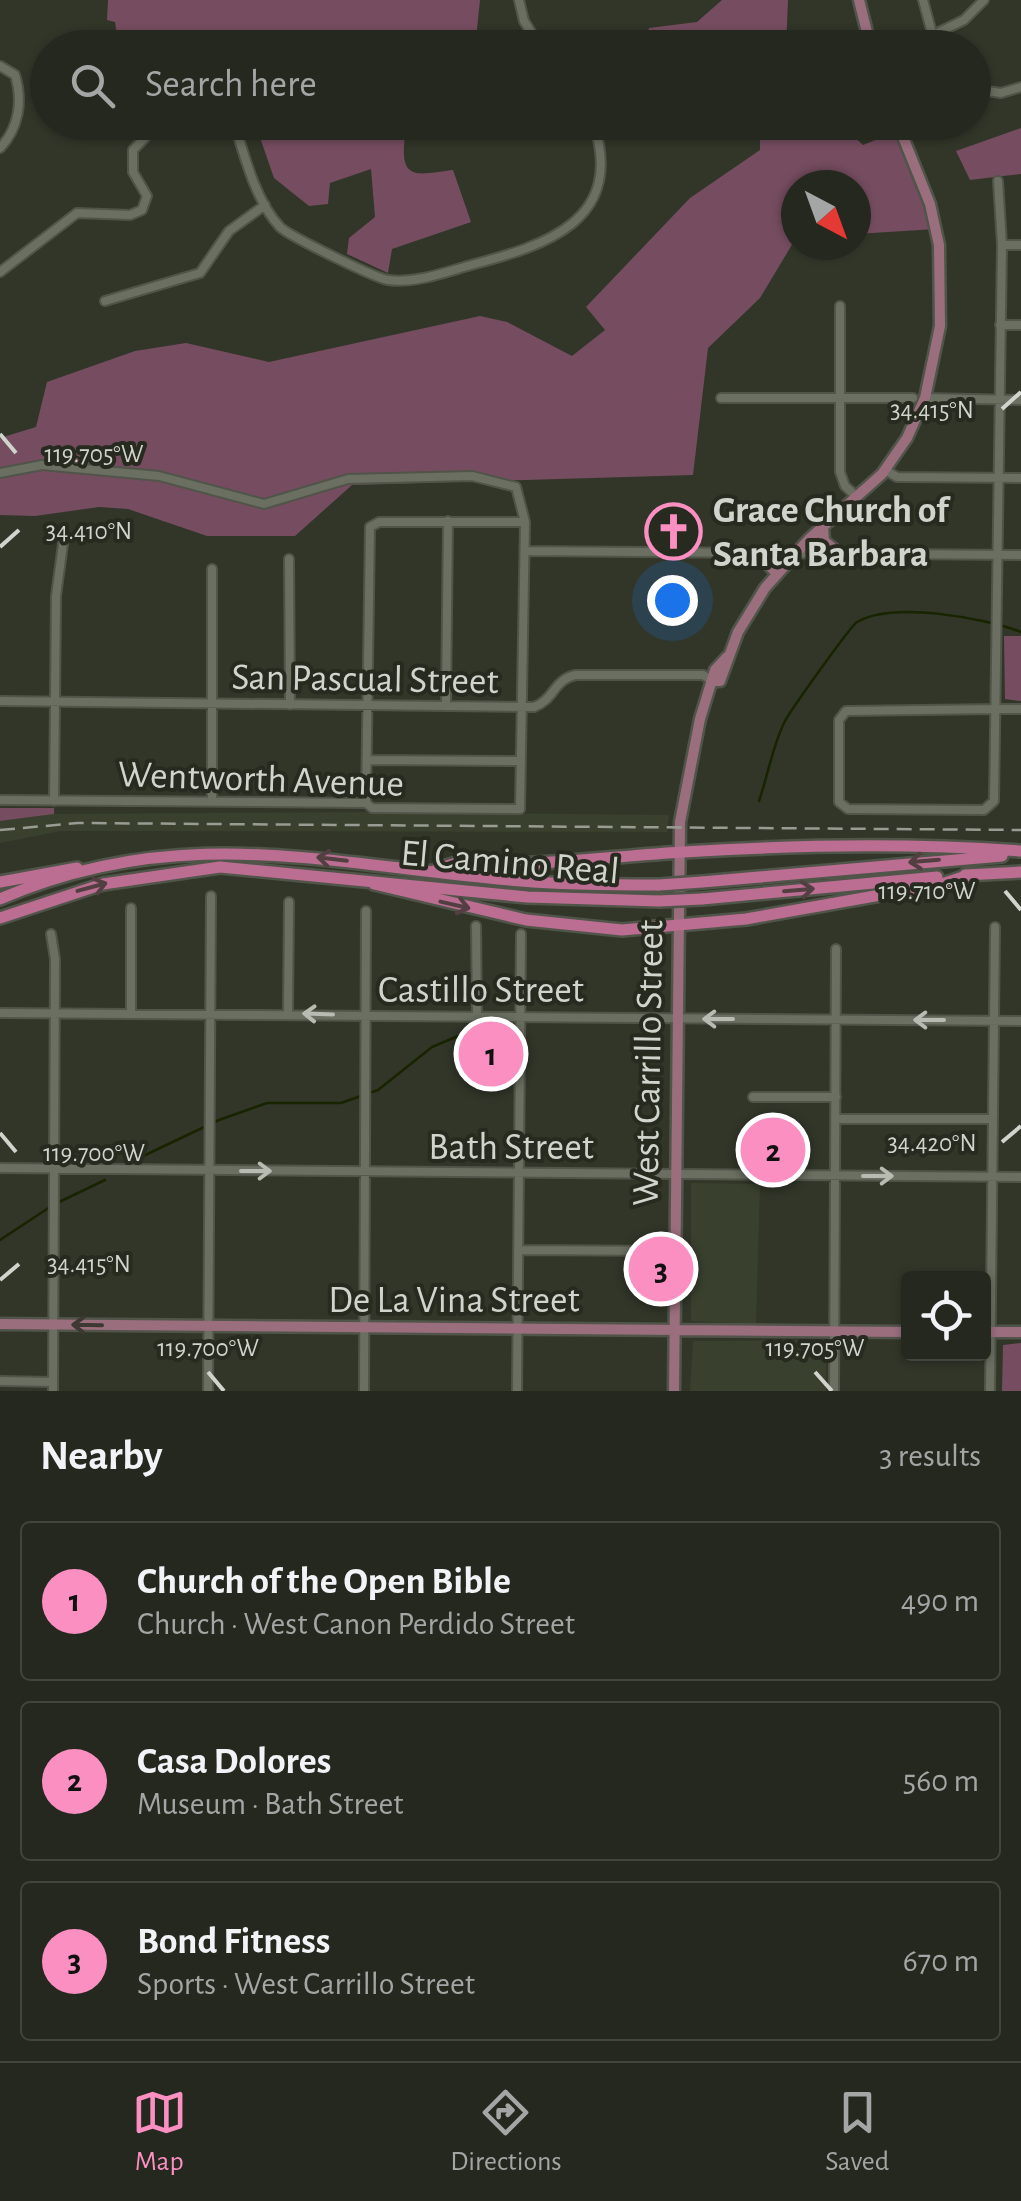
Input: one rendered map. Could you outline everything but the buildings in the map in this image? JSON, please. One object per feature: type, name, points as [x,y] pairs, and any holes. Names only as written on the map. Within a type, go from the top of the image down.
[{"type":"highway","points":[[429,870],[453,864],[564,864],[678,852],[935,845],[1021,853]]},
{"type":"highway","name":"El Camino Real","points":[[0,899],[96,867],[170,855],[245,851],[520,882],[658,885],[1021,853]]},
{"type":"highway","points":[[0,882],[64,868],[96,867]]},
{"type":"highway","name":"El Camino Real","points":[[0,918],[103,884],[181,871],[263,868],[527,897],[658,901],[1021,872]]},
{"type":"highway","points":[[361,878],[388,890],[545,924],[679,934],[942,884],[969,874]]},
{"type":"main road","points":[[860,0],[867,30]]},
{"type":"main road","name":"West Carrillo Street","points":[[674,1391],[678,852],[686,774],[714,681],[720,681],[727,657],[751,610],[796,553],[884,470],[926,398],[938,347],[938,246],[923,182],[905,140]]},
{"type":"main road","points":[[823,526],[824,540],[840,554]]},
{"type":"main road","points":[[756,552],[777,574]]},
{"type":"main road","name":"De La Vina Street","points":[[0,1324],[901,1332]]},
{"type":"main road","points":[[991,1331],[1021,1332]]},
{"type":"street","points":[[519,0],[530,30]]},
{"type":"street","points":[[923,0],[932,30]]},
{"type":"street","points":[[943,30],[964,20],[984,0]]},
{"type":"street","points":[[0,66],[15,75],[18,102],[16,126],[0,148]]},
{"type":"street","points":[[991,92],[1021,87]]},
{"type":"street","points":[[0,272],[67,217],[87,211],[130,215],[142,210],[147,196],[134,172],[132,158],[139,140]]},
{"type":"street","points":[[241,140],[265,205],[286,232],[380,278],[400,281],[544,244],[576,221],[590,201],[599,170],[595,140]]},
{"type":"street","points":[[998,180],[1002,245],[998,709],[994,801],[984,810],[844,808],[840,802],[842,713],[998,709],[1021,709]]},
{"type":"street","points":[[105,301],[200,273],[229,231],[265,205]]},
{"type":"street","points":[[1002,245],[1021,245]]},
{"type":"street","points":[[840,306],[840,476],[857,497]]},
{"type":"street","points":[[1000,325],[1021,325]]},
{"type":"street","points":[[720,398],[912,398]]},
{"type":"street","points":[[926,398],[1021,400]]},
{"type":"street","points":[[0,473],[42,465],[159,476],[264,504],[348,478],[483,476],[519,491],[525,522],[520,762],[368,760]]},
{"type":"street","points":[[884,470],[897,477],[1021,478]]},
{"type":"street","points":[[446,705],[448,521]]},
{"type":"street","points":[[366,802],[367,534],[376,522],[525,522]]},
{"type":"street","points":[[54,801],[56,596],[63,544]]},
{"type":"street","points":[[525,551],[1021,555]]},
{"type":"street","points":[[289,559],[290,705]]},
{"type":"street","points":[[212,569],[212,801]]},
{"type":"street","name":"San Pascual Street","points":[[0,701],[523,707],[541,705],[559,682],[576,675],[703,675],[714,681]]},
{"type":"street","name":"Wentworth Avenue","points":[[0,800],[366,802],[372,808],[403,810],[520,810],[520,762]]},
{"type":"street","points":[[208,1391],[211,896]]},
{"type":"street","points":[[288,1013],[289,902]]},
{"type":"street","points":[[131,908],[131,1014]]},
{"type":"street","points":[[364,1391],[366,911]]},
{"type":"street","points":[[476,926],[477,1016]]},
{"type":"street","points":[[990,1271],[994,926]]},
{"type":"street","points":[[0,1381],[52,1386],[55,1014],[50,934]]},
{"type":"street","points":[[517,1391],[521,934]]},
{"type":"street","points":[[834,1391],[836,949]]},
{"type":"street","name":"Castillo Street","points":[[0,1013],[1021,1021]]},
{"type":"street","points":[[753,1097],[836,1097]]},
{"type":"street","points":[[836,1119],[993,1120]]},
{"type":"street","name":"Bath Street","points":[[0,1168],[1021,1177]]},
{"type":"street","points":[[518,1250],[675,1251]]},
{"type":"street","points":[[989,1361],[990,1391]]},
{"type":"shaded area","points":[[108,0],[480,0],[477,30],[116,30],[115,22],[107,20]]},
{"type":"shaded area","points":[[722,0],[788,0],[787,30],[648,30],[697,22]]},
{"type":"shaded area","points":[[1021,128],[1021,174],[970,180],[956,151]]},
{"type":"shaded area","points":[[261,140],[405,140],[405,161],[413,172],[453,170],[471,222],[392,249],[388,273],[347,254],[349,238],[375,217],[371,169],[330,183],[328,204],[309,206],[274,178]]},
{"type":"shaded area","points":[[760,140],[858,140],[863,145],[875,140],[904,140],[936,229],[871,233],[871,170],[781,170],[783,260],[760,298],[708,348],[693,475],[352,485],[295,536],[207,536],[128,509],[99,507],[35,516],[0,515],[0,438],[36,427],[47,382],[135,351],[186,343],[269,362],[480,316],[507,322],[572,356],[605,330],[586,307],[690,198],[760,150]]},
{"type":"shaded area","points":[[1004,636],[1021,636],[1021,701],[1005,699]]},
{"type":"shaded area","points":[[0,808],[54,808],[54,814],[0,821]]},
{"type":"shaded area","points":[[54,814],[669,815],[667,832],[61,831],[0,843],[0,821]]},
{"type":"shaded area","points":[[691,1183],[760,1184],[756,1324],[691,1321]]},
{"type":"shaded area","points":[[826,1340],[826,1391],[690,1391],[693,1341]]},
{"type":"shaded area","points":[[1021,1343],[1021,1391],[1002,1391],[1003,1345]]},
{"type":"waterway","points":[[759,801],[785,721],[857,622],[873,616],[915,612],[963,617],[1021,632]]},
{"type":"waterway","points":[[139,1158],[219,1120],[267,1103],[341,1103],[378,1090],[432,1047],[475,1029]]},
{"type":"waterway","points":[[57,1203],[105,1180]]},
{"type":"waterway","points":[[0,1240],[50,1207]]},
{"type":"railway","points":[[0,830],[78,823],[1021,830]]},
{"type":"place","name":"Grace Church of Santa Barbara","points":[[674,531]]},
{"type":"place","name":"Church of the Open Bible","points":[[491,1054]]},
{"type":"place","name":"Casa Dolores","points":[[773,1150]]},
{"type":"place","name":"Bond Fitness","points":[[661,1269]]}]
